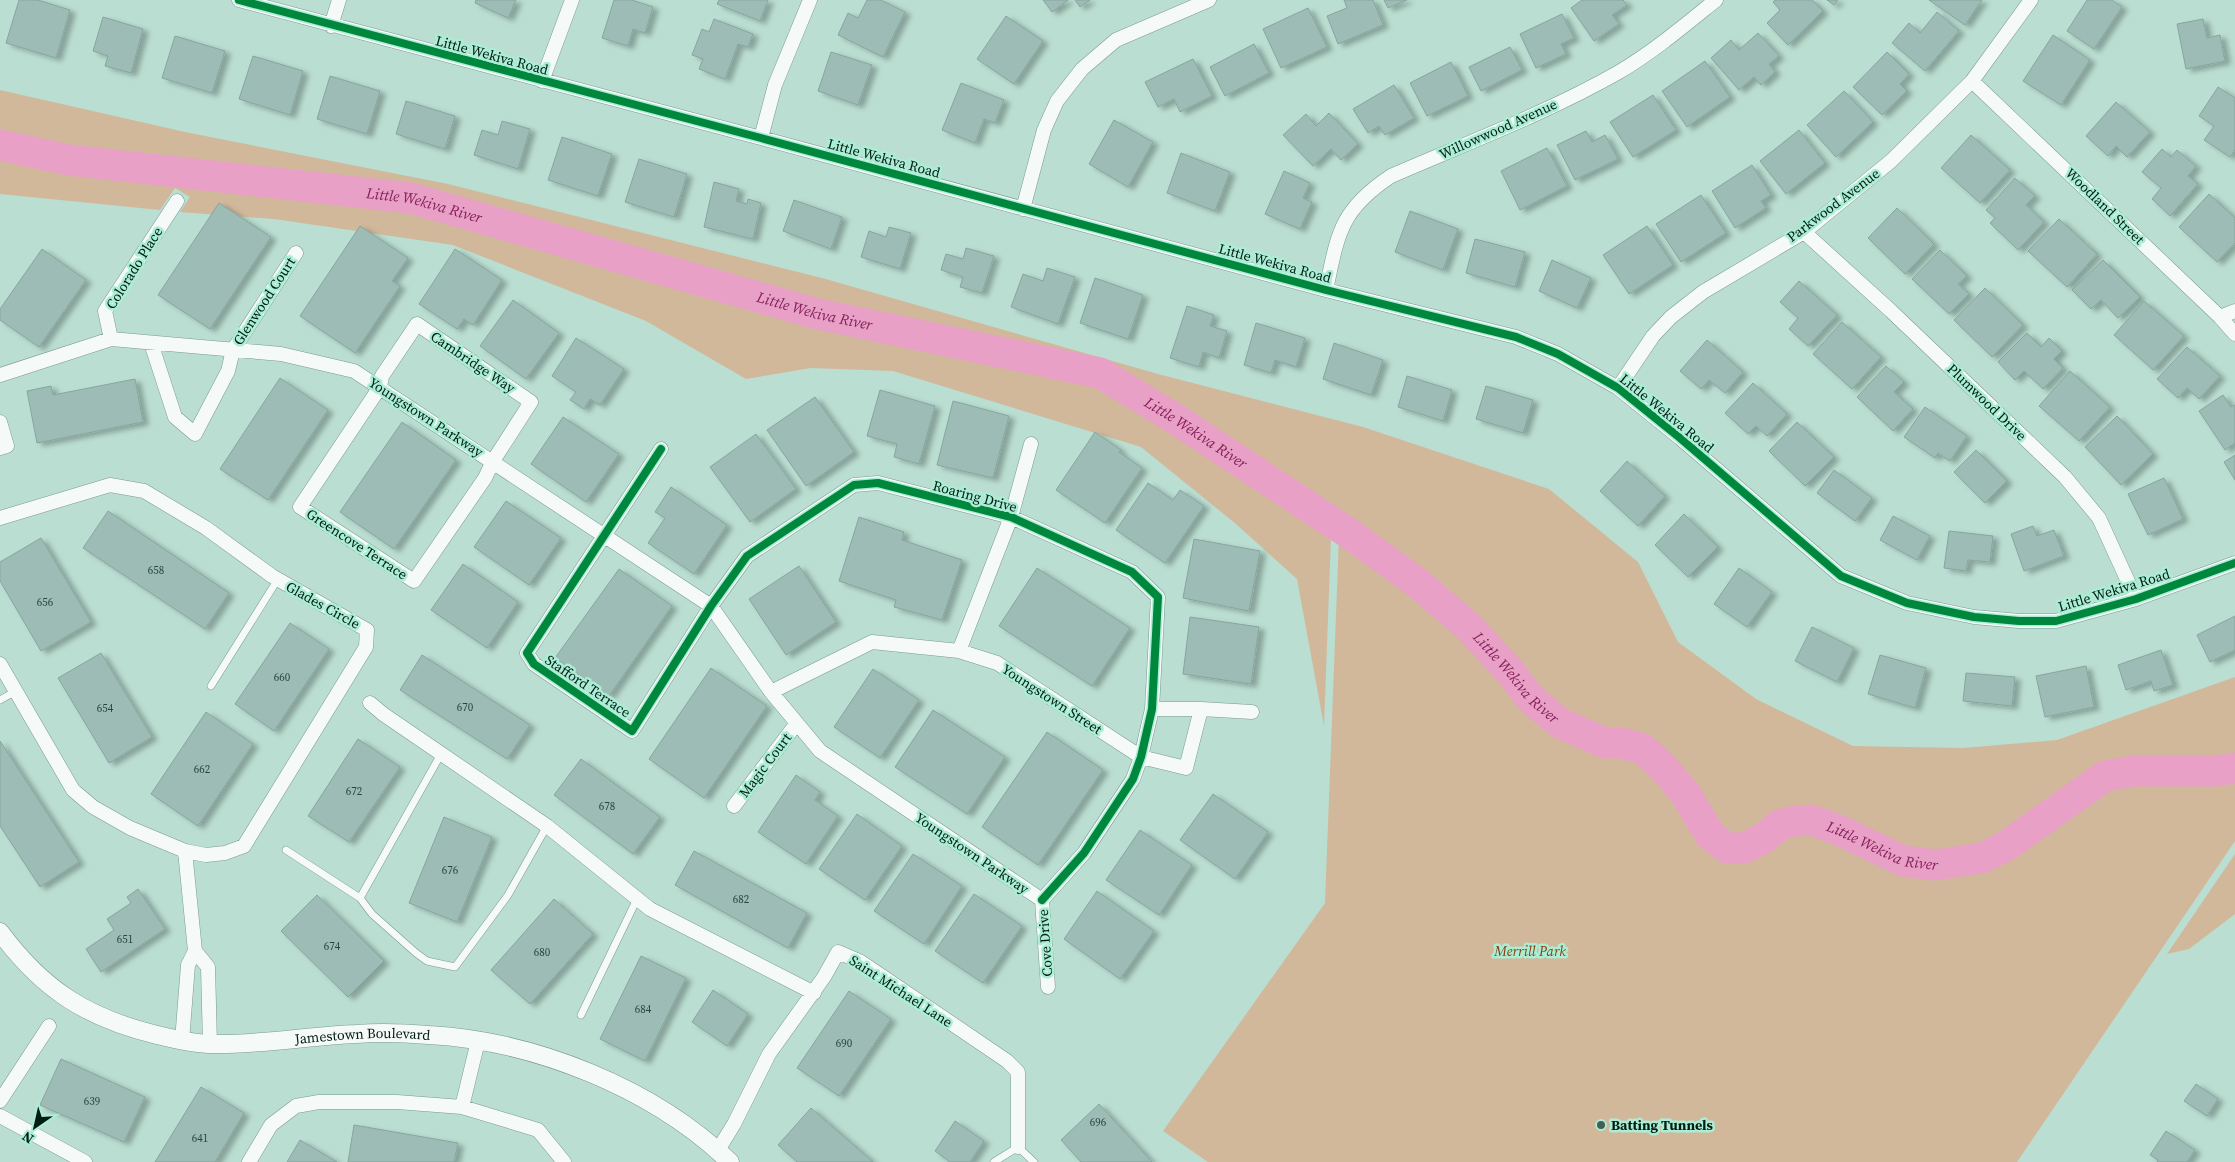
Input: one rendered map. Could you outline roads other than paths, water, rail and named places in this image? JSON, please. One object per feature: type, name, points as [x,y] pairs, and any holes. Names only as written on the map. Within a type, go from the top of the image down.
[{"type":"street","name":"Little Wekiva Road","points":[[239,0],[1326,290],[1516,337],[1558,354],[1618,388],[1680,438],[1841,576],[1907,603],[1974,617],[2019,621],[2056,621],[2136,599],[2235,563]]},
{"type":"street","points":[[331,26],[339,0]]},
{"type":"street","points":[[542,81],[572,0]]},
{"type":"street","points":[[761,138],[775,85],[810,0]]},
{"type":"street","points":[[1023,209],[1044,130],[1057,101],[1082,69],[1116,40],[1209,0]]},
{"type":"street","name":"Willowwood Avenue","points":[[1326,290],[1337,239],[1350,212],[1369,191],[1391,176],[1548,107],[1619,72],[1672,35],[1716,0]]},
{"type":"street","name":"Parkwood Avenue","points":[[1618,388],[1653,336],[1671,316],[1702,292],[1804,232],[1891,161],[1972,81],[2031,0]]},
{"type":"street","name":"Woodland Street","points":[[1972,81],[2220,317],[2235,334]]},
{"type":"street","name":"Colorado Place","points":[[111,339],[105,311],[177,201]]},
{"type":"street","name":"Plumwood Drive","points":[[1804,232],[1891,311],[2065,477],[2099,518],[2136,599]]},
{"type":"street","name":"Glenwood Court","points":[[151,343],[175,417],[194,434],[228,371],[233,350],[296,252]]},
{"type":"street","points":[[2220,317],[2235,311]]},
{"type":"street","name":"Cambridge Way","points":[[380,387],[382,376],[417,324],[531,402],[493,461]]},
{"type":"street","name":"Youngstown Parkway","points":[[0,375],[111,339],[281,354],[354,371],[711,606],[771,692],[820,751],[1042,900],[1084,853],[1133,779],[1141,757]]},
{"type":"street","name":"Greencove Terrace","points":[[380,387],[300,507],[414,581],[485,478],[493,461]]},
{"type":"street","points":[[0,422],[7,446],[0,448]]},
{"type":"street","points":[[771,692],[872,642],[960,651],[1011,517],[1031,444]]},
{"type":"street","points":[[604,537],[661,449]]},
{"type":"street","name":"Roaring Drive","points":[[711,606],[747,556],[854,486],[878,483],[1011,517],[1132,572],[1158,597],[1152,709],[1141,757]]},
{"type":"street","name":"Glades Circle","points":[[0,518],[110,485],[144,491],[206,528],[278,580],[367,630],[366,646],[244,846],[224,853],[206,855],[185,851],[130,828],[93,807],[73,790],[0,664]]},
{"type":"street","name":"Stafford Terrace","points":[[604,537],[527,654],[534,664],[632,731],[711,606]]},
{"type":"street","name":"Youngstown Street","points":[[960,651],[997,663],[1141,757],[1186,768],[1201,709]]},
{"type":"street","points":[[370,703],[383,714],[547,826],[650,909],[814,993]]},
{"type":"street","points":[[1152,709],[1252,712]]},
{"type":"street","name":"Magic Court","points":[[734,806],[797,723]]},
{"type":"street","points":[[182,1041],[188,965],[195,951],[185,851]]},
{"type":"street","name":"Cove Drive","points":[[1042,900],[1048,987]]},
{"type":"street","name":"Jamestown Boulevard","points":[[0,932],[40,978],[79,1007],[126,1027],[182,1041],[210,1044],[358,1033],[429,1035],[490,1042],[535,1054],[594,1074],[658,1106],[724,1156]]},
{"type":"street","points":[[195,951],[208,967],[210,1044]]},
{"type":"street","name":"Saint Michael Lane","points":[[724,1156],[734,1124],[770,1054],[814,993],[838,952],[861,962],[1007,1060],[1018,1072],[1018,1147]]},
{"type":"street","points":[[0,1102],[49,1026]]},
{"type":"street","points":[[462,1106],[478,1041]]},
{"type":"street","points":[[249,1162],[271,1124],[296,1106],[319,1102],[462,1106],[538,1130],[564,1162]]},
{"type":"street","points":[[0,1116],[76,1161]]},
{"type":"lane","points":[[211,686],[278,580]]},
{"type":"lane","points":[[0,700],[16,691]]},
{"type":"lane","points":[[360,898],[441,754]]},
{"type":"lane","points":[[286,850],[360,898],[372,914],[416,954],[427,961],[455,967],[508,895],[547,826]]},
{"type":"lane","points":[[581,1015],[637,899]]},
{"type":"lane","points":[[994,1162],[1018,1147],[1034,1162]]},
{"type":"waterway","name":"Little Wekiva River","points":[[0,145],[69,160],[410,198],[818,314],[1100,373],[1174,418],[1350,534],[1419,584],[1470,628],[1512,674],[1530,698],[1560,723],[1605,743],[1622,743],[1643,749],[1662,766],[1685,793],[1710,835],[1727,848],[1744,848],[1764,838],[1779,825],[1811,820],[1839,830],[1903,861],[1935,865],[1982,858],[2006,846],[2105,776],[2133,771],[2216,771],[2235,768]]},
{"type":"place","name":"Batting Tunnels","points":[[1601,1125]]},
{"type":"park label","name":"Merrill Park","points":[[1530,951]]}]
